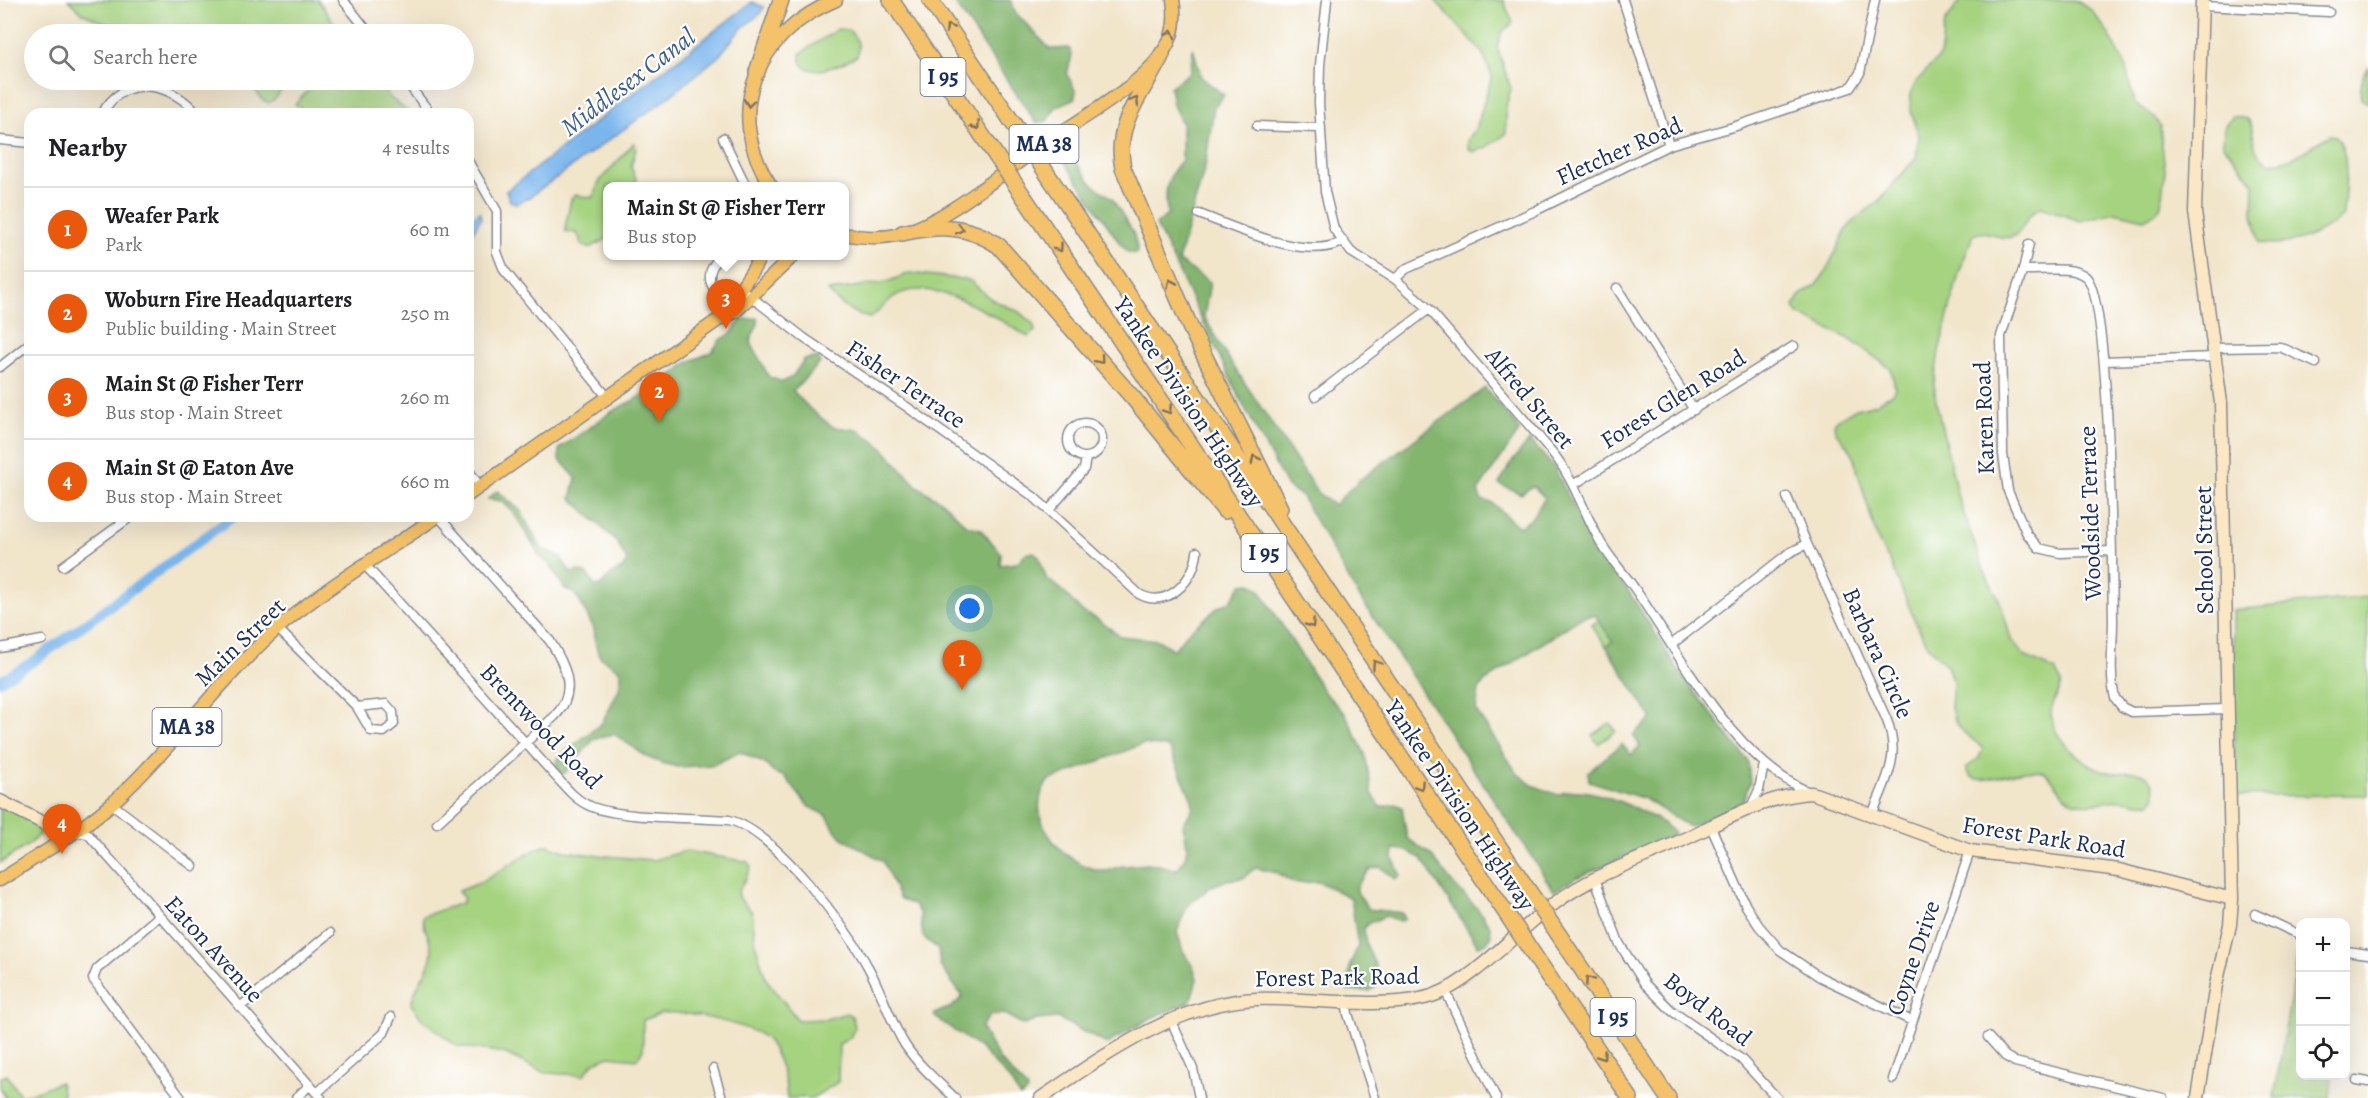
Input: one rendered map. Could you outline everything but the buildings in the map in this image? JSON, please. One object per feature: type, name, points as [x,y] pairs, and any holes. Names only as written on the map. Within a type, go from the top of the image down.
[{"type":"highway","points":[[757,72],[781,0]]},
{"type":"highway","name":"Yankee Division Highway","points":[[930,0],[1668,1098]]},
{"type":"highway","name":"Yankee Division Highway","points":[[894,4],[1630,1098]]},
{"type":"highway","points":[[1162,54],[1124,123],[1120,153],[1125,176],[1216,383],[1311,567]]},
{"type":"highway","points":[[902,233],[924,228],[957,227],[981,235],[999,246],[1163,435],[1289,592]]},
{"type":"main road","points":[[761,182],[753,152],[748,112],[757,72],[771,46],[783,33],[803,16],[836,0]]},
{"type":"main road","name":"MA 38","points":[[849,239],[902,233],[942,214],[1137,80],[1162,54],[1173,30],[1174,1]]},
{"type":"main road","points":[[753,152],[769,182]]},
{"type":"main road","points":[[849,235],[868,237]]},
{"type":"main road","points":[[746,293],[758,260]]},
{"type":"main road","points":[[474,491],[609,399],[721,318],[746,293],[787,260]]},
{"type":"main road","name":"Main Street","points":[[0,880],[75,832],[112,804],[175,740],[249,656],[278,628],[429,522]]},
{"type":"street","points":[[343,0],[362,24]]},
{"type":"street","name":"Alfred Street","points":[[1328,0],[1319,76],[1320,128],[1327,208],[1342,243],[1356,256],[1395,279],[1429,309],[1557,459],[1573,485],[1600,542],[1637,591],[1671,645],[1733,728],[1764,764],[1790,783],[1812,793]]},
{"type":"street","points":[[1623,0],[1669,145]]},
{"type":"street","name":"Fletcher Road","points":[[1395,279],[1406,269],[1535,211],[1669,145],[1733,127],[1850,88],[1857,79],[1862,64],[1875,0]]},
{"type":"street","points":[[2202,3],[2329,12]]},
{"type":"street","name":"School Street","points":[[2198,1098],[2216,985],[2230,925],[2232,899],[2222,424],[2215,352],[2194,201],[2202,3]]},
{"type":"street","points":[[106,108],[116,94],[129,90]]},
{"type":"street","points":[[156,90],[173,93],[192,108]]},
{"type":"street","points":[[413,90],[426,108]]},
{"type":"street","points":[[1257,126],[1320,128]]},
{"type":"street","points":[[723,138],[744,182]]},
{"type":"street","points":[[0,140],[24,142]]},
{"type":"street","points":[[474,172],[497,211],[497,249],[504,270],[609,399]]},
{"type":"street","points":[[1199,214],[1250,233],[1301,247],[1326,248],[1342,243]]},
{"type":"street","name":"Karen Road","points":[[2029,244],[2024,270],[2001,336],[2003,454],[2008,491],[2023,526],[2039,548],[2060,553],[2111,551]]},
{"type":"street","points":[[717,260],[711,268],[712,287],[731,308]]},
{"type":"street","name":"Woodside Terrace","points":[[2024,270],[2073,271],[2087,278],[2094,293],[2104,361],[2114,691],[2119,705],[2132,712],[2227,709]]},
{"type":"street","points":[[1617,288],[1694,410]]},
{"type":"street","name":"Fisher Terrace","points":[[746,293],[804,338],[950,436],[1050,509],[1129,587],[1147,598],[1161,599],[1176,590],[1192,571],[1197,552]]},
{"type":"street","points":[[1315,396],[1429,309]]},
{"type":"street","name":"Forest Glen Road","points":[[1573,485],[1794,346]]},
{"type":"street","points":[[2104,361],[2275,346],[2288,349],[2316,363]]},
{"type":"street","points":[[0,367],[24,348]]},
{"type":"street","points":[[1085,423],[1097,428],[1103,440],[1098,452],[1086,458],[1073,453],[1068,441],[1073,428],[1085,423]]},
{"type":"street","points":[[1050,509],[1084,469],[1086,458]]},
{"type":"street","points":[[474,478],[480,487]]},
{"type":"street","name":"Barbara Circle","points":[[1788,497],[1877,697],[1894,742],[1893,762],[1872,814]]},
{"type":"street","points":[[63,566],[124,522]]},
{"type":"street","points":[[437,824],[555,716],[566,700],[569,687],[564,668],[546,635],[443,522]]},
{"type":"street","points":[[1671,645],[1789,553],[1807,544]]},
{"type":"street","name":"Brentwood Road","points":[[365,565],[572,794],[590,806],[617,812],[729,820],[742,824],[759,835],[807,884],[839,922],[868,967],[906,1045],[955,1098]]},
{"type":"street","points":[[278,628],[357,707],[368,727],[375,733],[384,732],[394,724],[393,712],[386,704],[357,707]]},
{"type":"street","points":[[0,648],[42,640]]},
{"type":"street","points":[[1750,810],[1757,796],[1764,764]]},
{"type":"street","name":"Forest Park Road","points":[[1041,1098],[1089,1067],[1171,1020],[1209,1005],[1246,1000],[1416,1000],[1445,990],[1556,902],[1594,879],[1750,810],[1786,797],[1812,793],[1970,851],[2119,870],[2232,899]]},
{"type":"street","points":[[0,801],[57,830],[75,832]]},
{"type":"street","points":[[112,804],[193,867]]},
{"type":"street","points":[[1711,827],[1746,906],[1759,926],[1780,950],[1820,977],[1912,1022]]},
{"type":"street","name":"Eaton Avenue","points":[[75,832],[88,834],[319,1096]]},
{"type":"street","name":"Coyne Drive","points":[[1893,1079],[1970,851]]},
{"type":"street","name":"Boyd Road","points":[[1594,879],[1619,943],[1645,984],[1672,1011],[1741,1059],[1777,1098]]},
{"type":"street","points":[[2255,914],[2296,933]]},
{"type":"street","points":[[159,916],[97,969],[93,979],[181,1098]]},
{"type":"street","points":[[240,1007],[330,933]]},
{"type":"street","points":[[2350,952],[2368,954]]},
{"type":"street","points":[[1445,990],[1496,1098]]},
{"type":"street","points":[[1346,1000],[1348,1014],[1375,1098]]},
{"type":"street","points":[[319,1096],[384,1032],[392,1017]]},
{"type":"street","points":[[1171,1020],[1193,1069],[1199,1098]]},
{"type":"street","points":[[1988,1037],[2005,1056],[2015,1062],[2163,1098]]},
{"type":"street","points":[[713,1069],[722,1098]]},
{"type":"street","points":[[2357,1080],[2368,1082]]},
{"type":"street","points":[[296,1098],[310,1085]]},
{"type":"green space","points":[[68,0],[318,0],[335,24],[106,24],[82,13]]},
{"type":"green space","points":[[953,0],[1010,0],[1016,13],[1050,49],[1069,48],[1072,55],[1067,74],[1076,92],[1074,99],[1056,107],[1047,121],[1036,123]]},
{"type":"green space","points":[[1435,0],[1503,0],[1513,23],[1502,32],[1497,47],[1511,89],[1506,106],[1506,134],[1485,148],[1473,152],[1468,148],[1468,140],[1477,126],[1492,76],[1482,52]]},
{"type":"green space","points":[[1961,0],[2075,0],[2092,11],[2109,34],[2125,64],[2134,102],[2155,118],[2160,127],[2165,170],[2161,205],[2157,212],[2144,219],[2115,212],[2080,221],[2041,207],[2031,214],[2016,235],[2006,238],[1985,232],[1973,235],[1959,273],[1939,351],[1934,383],[1936,402],[1958,497],[1984,570],[2001,604],[2011,640],[2024,656],[2055,670],[2062,683],[2051,709],[2057,733],[2082,760],[2103,771],[2136,772],[2148,777],[2153,784],[2155,794],[2150,802],[2146,803],[2124,800],[2074,802],[2065,796],[2049,776],[2035,771],[2024,771],[1988,779],[1970,776],[1966,768],[1979,758],[1983,748],[1962,731],[1955,721],[1951,708],[1953,682],[1947,666],[1928,646],[1916,623],[1890,562],[1878,541],[1852,452],[1835,431],[1834,424],[1838,419],[1853,410],[1876,404],[1893,393],[1895,387],[1891,369],[1851,340],[1798,314],[1794,307],[1799,296],[1816,285],[1825,273],[1846,230],[1855,219],[1877,203],[1916,158],[1919,136],[1910,108],[1911,93],[1916,82],[1940,56],[1945,22]]},
{"type":"green space","points":[[837,29],[849,30],[854,36],[858,42],[857,56],[833,67],[815,70],[807,68],[802,63],[800,54]]},
{"type":"green space","points":[[1193,47],[1201,77],[1224,95],[1214,107],[1205,167],[1178,261],[1210,282],[1204,316],[1226,355],[1318,493],[1334,505],[1358,481],[1485,388],[1520,430],[1478,491],[1481,500],[1492,503],[1519,527],[1530,520],[1545,498],[1533,486],[1521,494],[1499,484],[1511,463],[1530,440],[1555,469],[1596,551],[1629,592],[1681,674],[1748,761],[1750,782],[1742,804],[1689,827],[1645,799],[1589,781],[1588,772],[1622,744],[1631,755],[1640,746],[1633,735],[1652,719],[1606,646],[1613,641],[1595,615],[1582,617],[1484,682],[1479,690],[1476,711],[1517,773],[1532,785],[1558,795],[1569,791],[1583,791],[1617,800],[1650,816],[1673,831],[1674,835],[1576,878],[1554,891],[1355,590],[1301,495],[1287,487],[1239,397],[1156,225],[1168,214],[1166,191],[1173,172],[1182,160],[1182,124],[1173,105],[1170,87],[1190,72]]},
{"type":"green space","points":[[2368,66],[2368,103],[2361,99],[2361,94],[2362,82]]},
{"type":"green space","points":[[255,90],[281,90],[269,103],[262,100]]},
{"type":"green space","points":[[308,90],[385,90],[388,96],[403,108],[301,108],[295,104]]},
{"type":"green space","points":[[2233,116],[2248,119],[2253,132],[2255,148],[2270,163],[2293,158],[2330,135],[2336,136],[2341,144],[2346,163],[2343,216],[2324,229],[2304,238],[2283,243],[2260,243],[2253,214],[2254,183],[2223,144],[2224,128]]},
{"type":"green space","points":[[634,143],[636,148],[631,167],[637,182],[603,182],[603,241],[589,248],[583,246],[577,233],[566,232],[565,228],[571,199],[576,195],[593,198],[599,182]]},
{"type":"green space","points":[[1065,153],[1072,156],[1091,183],[1112,198],[1133,232],[1138,251],[1135,254],[1128,252],[1119,242],[1060,155]]},
{"type":"green space","points":[[910,273],[969,280],[991,299],[1019,312],[1033,324],[1035,331],[1028,337],[982,309],[945,294],[927,290],[910,291],[895,296],[870,318],[847,308],[828,291],[887,282]]},
{"type":"green space","points":[[757,318],[758,324],[750,341],[769,377],[783,382],[792,377],[804,360],[818,357],[820,363],[793,391],[810,409],[833,427],[859,430],[882,447],[917,486],[944,503],[966,525],[980,529],[1001,553],[1000,565],[1017,563],[1025,554],[1034,552],[1039,557],[1046,578],[1061,589],[1081,611],[1097,619],[1120,636],[1158,640],[1174,650],[1185,635],[1220,606],[1230,602],[1242,584],[1251,583],[1260,590],[1324,692],[1346,715],[1365,754],[1372,793],[1380,807],[1395,804],[1402,807],[1407,838],[1431,855],[1454,885],[1477,908],[1490,926],[1491,937],[1486,943],[1478,946],[1421,858],[1404,850],[1394,849],[1393,858],[1401,876],[1396,879],[1380,867],[1370,869],[1357,885],[1357,892],[1368,909],[1402,913],[1405,919],[1401,921],[1385,916],[1367,924],[1364,929],[1366,944],[1378,972],[1377,986],[1369,991],[1348,991],[1350,965],[1358,946],[1351,898],[1319,882],[1294,883],[1277,873],[1255,868],[1243,878],[1227,880],[1210,887],[1187,906],[1177,932],[1183,951],[1193,966],[1197,979],[1190,1002],[1151,1018],[1107,1044],[1057,1018],[1037,1020],[1024,1025],[1004,1014],[991,1015],[981,1027],[999,1059],[1027,1089],[1028,1092],[1020,1097],[1009,1079],[981,1049],[935,1017],[934,1014],[951,1007],[963,997],[940,966],[938,949],[923,937],[920,914],[915,906],[899,898],[883,861],[844,839],[835,830],[827,816],[808,806],[785,777],[773,772],[764,763],[740,752],[713,765],[678,767],[661,763],[647,757],[614,734],[594,739],[565,773],[558,773],[556,763],[560,756],[602,723],[619,689],[621,675],[618,669],[600,657],[596,647],[594,629],[580,602],[574,593],[564,588],[549,564],[539,555],[514,513],[502,501],[488,499],[497,491],[520,510],[542,549],[560,556],[571,573],[578,571],[587,574],[595,586],[600,586],[613,573],[623,568],[627,560],[616,541],[571,498],[576,478],[559,459],[559,449],[613,411],[655,389],[688,362],[712,352],[719,341],[732,333],[741,320]],"holes":[[[1143,744],[1166,747],[1170,750],[1193,807],[1183,825],[1187,843],[1186,853],[1177,869],[1153,864],[1122,866],[1105,871],[1090,868],[1062,851],[1051,839],[1043,825],[1040,810],[1041,795],[1048,781]]]},
{"type":"green space","points":[[2368,597],[2368,795],[2235,796],[2233,610]]},
{"type":"green space","points":[[1599,620],[1613,641],[1606,646],[1591,625]]},
{"type":"green space","points":[[1610,723],[1616,731],[1598,744],[1592,735]]},
{"type":"green space","points":[[0,803],[36,822],[41,832],[30,844],[0,863]]},
{"type":"green space","points":[[547,845],[565,851],[653,860],[686,851],[748,862],[751,868],[738,892],[740,899],[752,912],[756,946],[766,979],[798,1020],[826,1019],[847,1013],[852,1016],[855,1027],[850,1038],[839,1044],[838,1082],[812,1098],[787,1098],[781,1068],[768,1041],[761,1035],[734,1024],[700,1016],[670,1012],[643,1020],[643,1050],[637,1059],[609,1056],[593,1063],[584,1075],[545,1073],[504,1053],[457,1046],[422,1019],[411,1004],[432,952],[423,916],[462,903],[464,898],[458,892],[460,890],[483,881],[525,855]]},
{"type":"green space","points":[[2296,965],[2296,1080],[2332,1080],[2330,1098],[2274,1098]]},
{"type":"green space","points":[[7,1075],[21,1097],[60,1082],[63,1098],[6,1098],[0,1087],[0,1078]]},
{"type":"water","name":"Middlesex Canal","points":[[752,2],[764,7],[760,14],[741,29],[719,56],[669,97],[528,198],[517,204],[510,201],[506,191]]},
{"type":"water","points":[[480,212],[481,218],[474,230],[474,216]]},
{"type":"waterway","name":"Middlesex Canal","points":[[0,681],[34,661],[226,522]]},
{"type":"place","name":"Main St @ Fisher Terr","points":[[726,329]]},
{"type":"place","name":"Woburn Fire Headquarters","points":[[659,422]]},
{"type":"place","name":"Weafer Park","points":[[962,690]]},
{"type":"place","name":"Main St @ Eaton Ave","points":[[62,854]]}]
